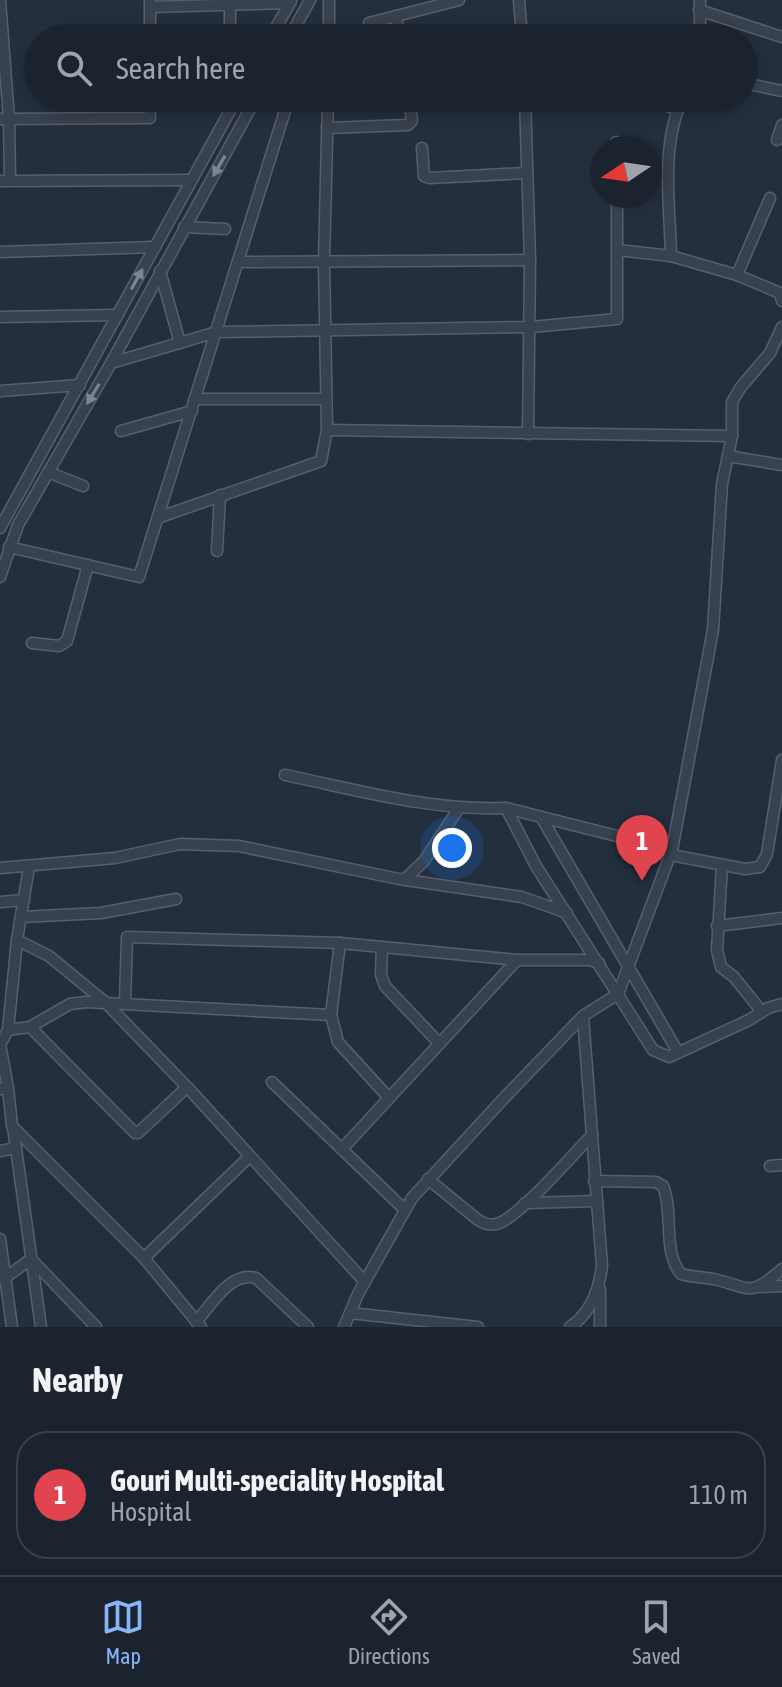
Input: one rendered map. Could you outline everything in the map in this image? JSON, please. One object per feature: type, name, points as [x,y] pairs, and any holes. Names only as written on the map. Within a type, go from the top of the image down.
[{"type":"street","points":[[0,0],[5,180],[192,180]]},
{"type":"street","points":[[298,24],[310,0]]},
{"type":"street","points":[[329,0],[329,24]]},
{"type":"street","points":[[369,23],[459,0]]},
{"type":"street","points":[[519,0],[521,24]]},
{"type":"street","points":[[230,2],[230,24]]},
{"type":"street","points":[[150,24],[150,3],[290,2],[278,24]]},
{"type":"street","points":[[699,5],[748,24]]},
{"type":"street","points":[[396,16],[397,24]]},
{"type":"street","points":[[758,28],[782,37]]},
{"type":"street","points":[[758,86],[782,91]]},
{"type":"street","points":[[5,119],[150,118],[150,112]]},
{"type":"street","points":[[2,523],[228,112]]},
{"type":"street","points":[[0,577],[18,525],[248,112]]},
{"type":"street","points":[[9,547],[139,577],[285,112]]},
{"type":"street","points":[[160,517],[321,461],[327,430],[324,262],[328,112]]},
{"type":"street","points":[[327,128],[408,125],[412,121],[411,112]]},
{"type":"street","points":[[525,112],[531,327],[528,434]]},
{"type":"street","points":[[671,256],[669,158],[677,112]]},
{"type":"street","points":[[777,140],[782,125]]},
{"type":"street","points":[[422,148],[424,176],[429,178],[527,173]]},
{"type":"street","points":[[737,275],[770,198]]},
{"type":"street","points":[[111,363],[217,332],[531,327],[617,319],[617,208]]},
{"type":"street","points":[[184,227],[225,229]]},
{"type":"street","points":[[0,252],[155,247]]},
{"type":"street","points":[[618,250],[671,256],[737,275],[780,293],[782,301]]},
{"type":"street","points":[[238,262],[530,260]]},
{"type":"street","points":[[160,271],[180,343]]},
{"type":"street","points":[[0,317],[118,315]]},
{"type":"street","points":[[344,1327],[405,1210],[428,1179],[583,1016],[618,994],[671,853],[713,630],[722,484],[732,436],[732,402],[770,353],[782,327]]},
{"type":"street","points":[[0,391],[80,385]]},
{"type":"street","points":[[196,399],[326,399]]},
{"type":"street","points":[[121,431],[192,411]]},
{"type":"street","points":[[327,430],[732,436]]},
{"type":"street","points":[[728,456],[782,465]]},
{"type":"street","points":[[48,472],[83,486]]},
{"type":"street","points":[[217,551],[220,495]]},
{"type":"street","points":[[0,504],[2,523]]},
{"type":"street","points":[[32,643],[59,646],[67,641],[88,565]]},
{"type":"street","points":[[285,775],[418,803],[459,808],[506,808],[671,853],[753,869],[764,863],[780,791],[782,760]]},
{"type":"street","points":[[404,880],[424,861],[459,808]]},
{"type":"street","points":[[506,808],[536,866],[653,1050],[669,1057],[782,1004]]},
{"type":"street","points":[[541,817],[678,1052]]},
{"type":"street","points":[[0,868],[115,858],[180,844],[239,846],[404,880],[522,897],[567,913]]},
{"type":"street","points":[[722,865],[717,926],[721,967],[734,977],[762,1012]]},
{"type":"street","points":[[29,867],[17,940],[8,1030],[0,1044],[41,1327]]},
{"type":"street","points":[[21,917],[101,913],[176,899]]},
{"type":"street","points":[[0,902],[24,900]]},
{"type":"street","points":[[717,926],[782,918]]},
{"type":"street","points":[[125,1002],[127,937],[340,943],[517,960],[590,960],[599,963]]},
{"type":"street","points":[[17,940],[49,956],[105,1002],[365,1282]]},
{"type":"street","points":[[340,943],[331,1015],[338,1042],[389,1098]]},
{"type":"street","points":[[382,947],[381,975],[385,986],[439,1043]]},
{"type":"street","points":[[342,1149],[517,960]]},
{"type":"street","points":[[8,1030],[30,1027],[70,1004],[105,1002],[331,1015]]},
{"type":"street","points":[[583,1016],[602,1266],[600,1327]]},
{"type":"street","points":[[30,1027],[135,1133],[185,1089],[189,1089]]},
{"type":"street","points":[[272,1082],[405,1210]]},
{"type":"street","points":[[12,1126],[144,1258],[199,1324],[234,1280],[247,1275],[256,1278],[308,1327]]},
{"type":"street","points":[[428,1179],[486,1224],[496,1224],[525,1203],[592,1135]]},
{"type":"street","points":[[0,1151],[16,1148]]},
{"type":"street","points":[[144,1258],[249,1157]]},
{"type":"street","points":[[770,1166],[782,1165]]},
{"type":"street","points":[[594,1181],[656,1182],[663,1186],[669,1207],[674,1266],[681,1274],[710,1278],[740,1290],[782,1286]]},
{"type":"street","points":[[525,1203],[597,1201]]},
{"type":"street","points":[[0,1239],[12,1327]]},
{"type":"street","points":[[3,1278],[31,1259]]},
{"type":"street","points":[[31,1259],[96,1327]]},
{"type":"street","points":[[760,1287],[782,1269]]},
{"type":"street","points":[[570,1327],[580,1319],[600,1287]]},
{"type":"street","points":[[350,1313],[478,1327]]},
{"type":"place","name":"Gouri Multi-speciality Hospital","points":[[642,881]]}]
